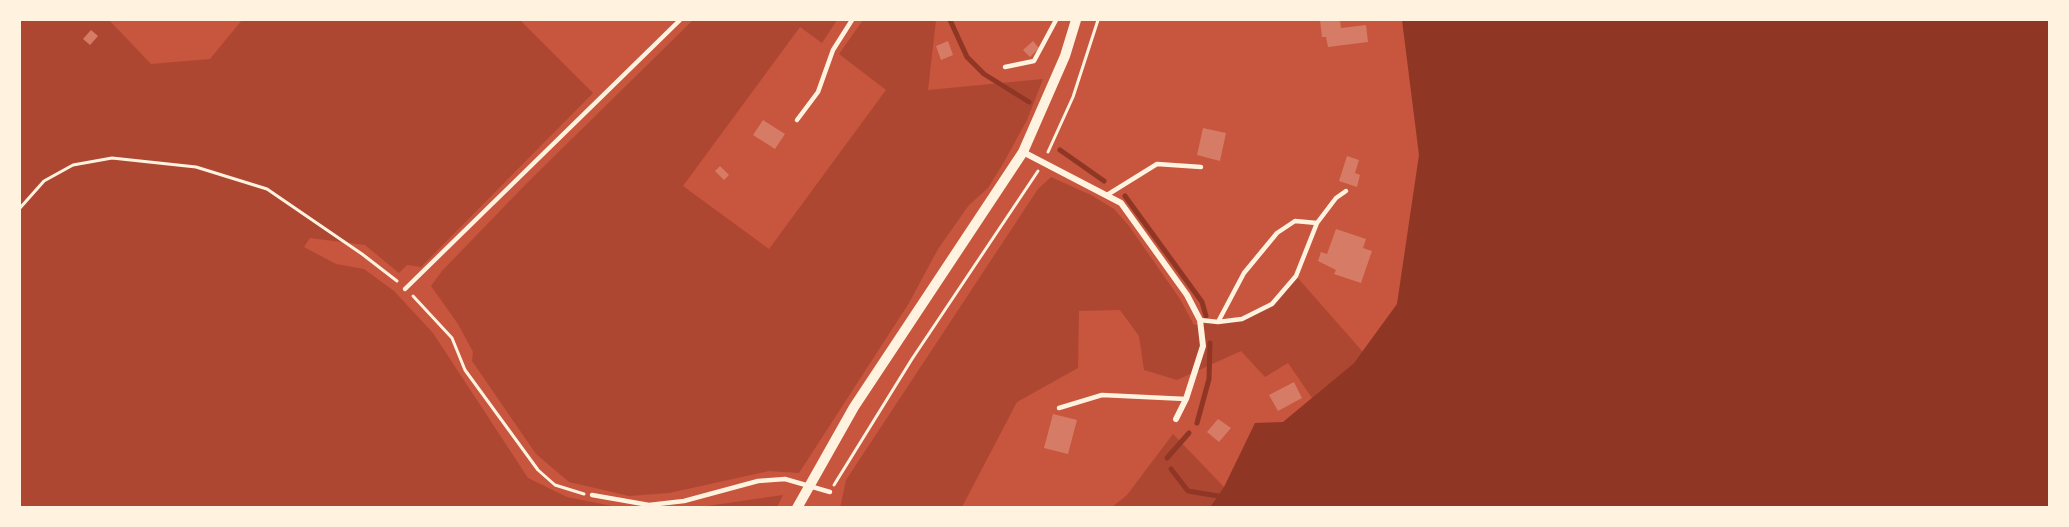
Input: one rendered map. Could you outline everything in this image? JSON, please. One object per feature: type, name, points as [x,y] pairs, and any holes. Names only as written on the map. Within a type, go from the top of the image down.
[{"type":"street","points":[[797,507],[854,407],[1023,152],[1065,56],[1076,20]]},
{"type":"street","points":[[1023,152],[1121,203],[1187,296],[1200,320],[1203,346],[1186,399],[1176,419]]},
{"type":"lane","points":[[405,289],[680,20]]},
{"type":"lane","points":[[797,120],[818,92],[833,50],[852,20]]},
{"type":"lane","points":[[1005,67],[1034,61],[1056,20]]},
{"type":"lane","points":[[1107,195],[1157,164],[1201,167]]},
{"type":"lane","points":[[1200,320],[1218,322],[1242,319],[1272,304],[1296,276],[1317,223],[1336,198],[1346,192]]},
{"type":"lane","points":[[1218,322],[1244,273],[1277,233],[1295,221],[1317,223]]},
{"type":"lane","points":[[1059,408],[1102,395],[1186,399]]},
{"type":"lane","points":[[592,495],[649,505],[694,498],[758,481],[785,479],[830,492]]},
{"type":"path","points":[[830,492],[912,359],[1043,162],[1073,97],[1098,20]]},
{"type":"path","points":[[20,207],[44,181],[73,165],[112,158],[196,167],[267,189],[362,254],[432,313],[452,338],[465,370],[538,470],[555,485],[592,495]]},
{"type":"shaded area","points":[[20,20],[109,20],[151,64],[210,59],[242,20],[520,20],[593,93],[421,267],[407,265],[399,273],[365,245],[310,238],[304,247],[336,264],[364,269],[394,291],[433,333],[528,478],[567,497],[617,507],[20,507]]},
{"type":"shaded area","points":[[693,20],[837,20],[822,43],[800,27],[683,186],[769,249],[886,90],[839,54],[863,20],[936,20],[928,90],[1043,79],[1027,120],[988,188],[969,205],[938,249],[909,303],[799,473],[769,471],[669,493],[629,496],[569,482],[536,454],[472,361],[473,352],[458,324],[431,286],[442,271],[526,184]]},
{"type":"shaded area","points":[[1402,20],[2049,20],[2049,507],[1210,507],[1224,487],[1255,423],[1283,422],[1354,363],[1397,304],[1419,155]]},
{"type":"shaded area","points":[[1051,177],[1091,195],[1114,209],[1129,226],[1180,299],[1194,325],[1242,319],[1272,304],[1296,276],[1363,352],[1354,363],[1312,398],[1288,363],[1265,377],[1241,351],[1177,380],[1144,370],[1139,336],[1120,310],[1079,311],[1078,368],[1017,402],[962,507],[840,508],[846,480],[1038,189]]},
{"type":"shaded area","points":[[1173,434],[1224,487],[1210,507],[1111,508],[1127,495]]},
{"type":"shaded area","points":[[783,495],[777,507],[700,507],[721,504]]},
{"type":"building","points":[[1320,20],[1340,20],[1341,28],[1366,25],[1368,42],[1328,47],[1326,37],[1322,37]]},
{"type":"building","points":[[91,30],[98,36],[90,45],[83,39]]},
{"type":"building","points":[[948,41],[953,55],[941,60],[936,46]]},
{"type":"building","points":[[1033,41],[1039,48],[1030,57],[1023,50]]},
{"type":"building","points":[[763,120],[785,134],[775,149],[753,135]]},
{"type":"building","points":[[1203,128],[1226,133],[1220,161],[1197,155]]},
{"type":"building","points":[[1347,156],[1359,160],[1355,173],[1360,175],[1357,187],[1339,181]]},
{"type":"building","points":[[720,166],[729,175],[724,180],[715,171]]},
{"type":"building","points":[[1336,229],[1366,239],[1363,248],[1372,251],[1361,283],[1334,274],[1336,270],[1318,261],[1321,252],[1327,254]]},
{"type":"building","points":[[1294,382],[1302,398],[1278,411],[1269,395]]},
{"type":"building","points":[[1053,414],[1077,420],[1068,454],[1044,448]]},
{"type":"building","points":[[1218,419],[1231,428],[1219,442],[1207,432]]},
{"type":"waterway","points":[[950,20],[967,57],[984,74],[1029,102]]},
{"type":"waterway","points":[[1060,150],[1104,181]]},
{"type":"waterway","points":[[1125,196],[1202,302],[1206,316]]},
{"type":"waterway","points":[[1197,423],[1209,379],[1210,343]]},
{"type":"waterway","points":[[1167,458],[1189,433]]},
{"type":"waterway","points":[[1171,469],[1188,491],[1218,496]]}]
